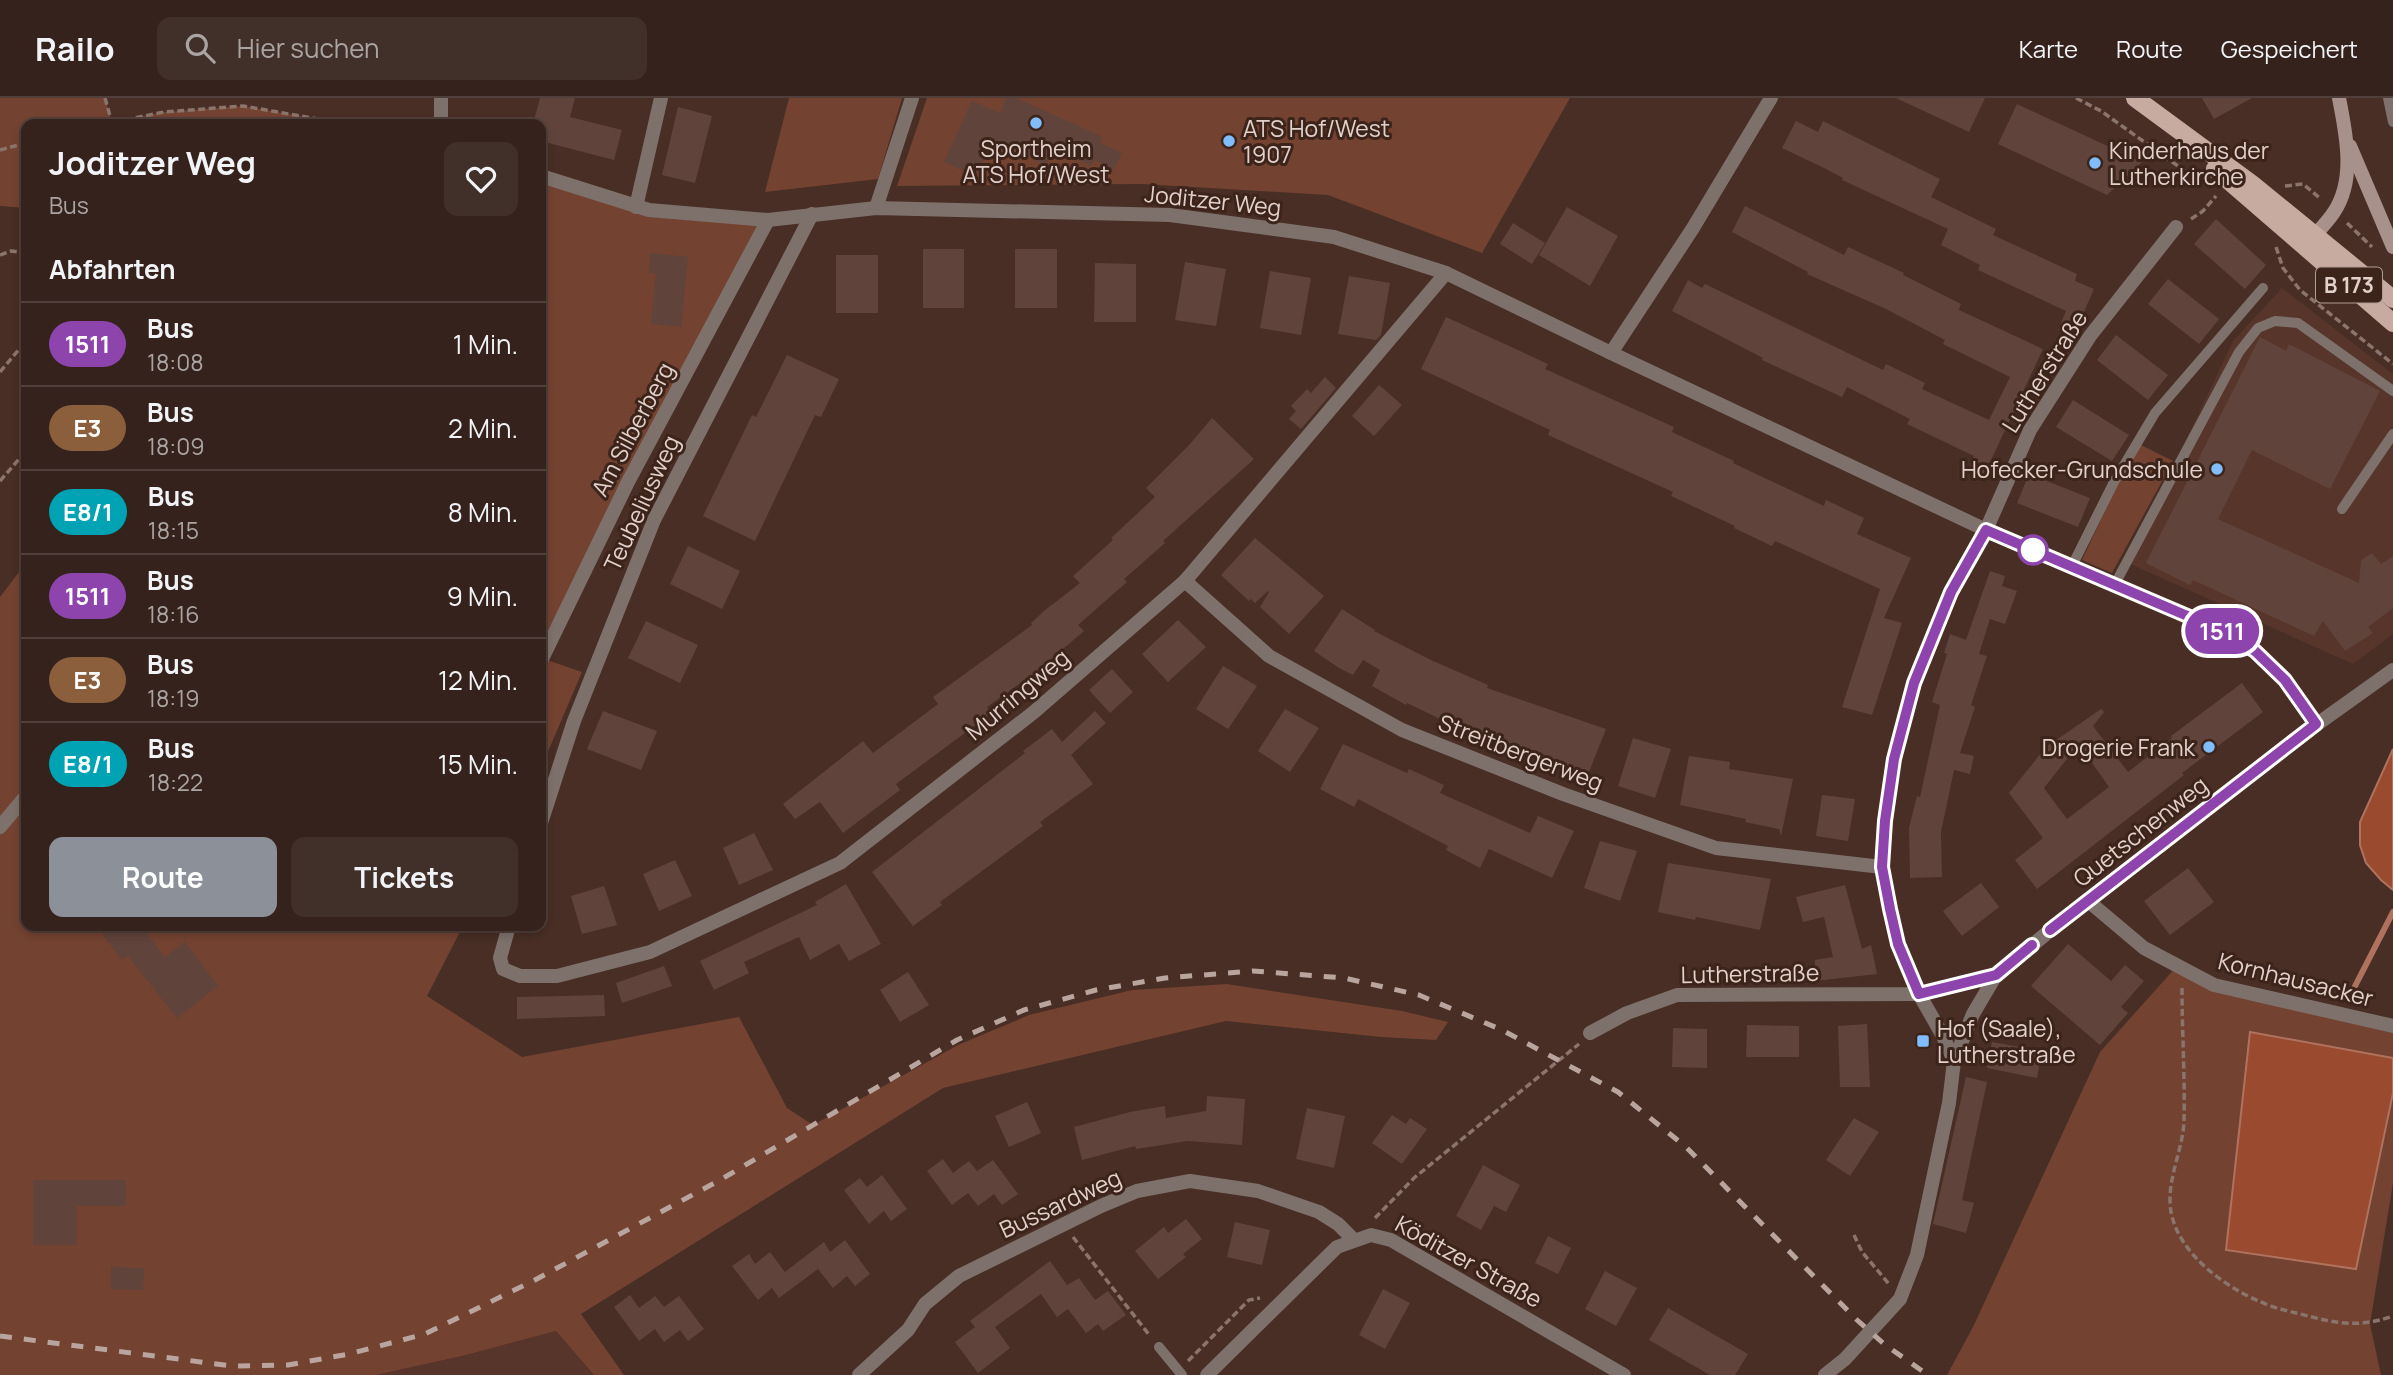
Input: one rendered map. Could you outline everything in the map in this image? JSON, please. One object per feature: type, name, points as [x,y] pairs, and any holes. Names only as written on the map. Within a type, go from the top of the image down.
[{"type":"main road","name":"B 173","points":[[2135,98],[2252,184],[2393,323]]},
{"type":"main road","points":[[2309,241],[2335,211],[2342,197],[2347,170],[2346,138],[2339,98]]},
{"type":"main road","points":[[2346,138],[2393,247]]},
{"type":"main road","name":"B 173","points":[[2309,241],[2393,299]]},
{"type":"street","points":[[441,98],[441,119]]},
{"type":"street","points":[[636,207],[661,98]]},
{"type":"street","points":[[876,208],[912,98]]},
{"type":"street","points":[[1611,353],[1693,228],[1772,98]]},
{"type":"street","name":"Joditzer Weg","points":[[546,178],[649,210],[768,220],[876,208],[1170,215],[1334,237],[1446,273],[1986,530]]},
{"type":"street","name":"Teubeliusweg","points":[[546,808],[574,721],[654,520],[812,214]]},
{"type":"street","name":"Am Silberberg","points":[[546,651],[628,482],[768,220]]},
{"type":"street","name":"Lutherstraße","points":[[1954,1061],[1919,994],[1898,944],[1882,867],[1894,759],[1914,683],[1951,592],[1986,530],[2029,430],[2090,336],[2176,227]]},
{"type":"street","name":"Murringweg","points":[[508,931],[500,958],[503,969],[520,976],[557,976],[650,952],[840,863],[1034,712],[1185,581],[1446,273]]},
{"type":"street","name":"Streitbergerweg","points":[[1185,581],[1269,656],[1402,730],[1563,793],[1716,848],[1882,867]]},
{"type":"street","name":"Quetschenweg","points":[[1954,1061],[1973,1014],[1996,975],[2087,900],[2316,724],[2393,670]]},
{"type":"street","points":[[0,827],[21,802]]},
{"type":"street","name":"Kornhausacker","points":[[2087,900],[2144,948],[2214,985],[2393,1026]]},
{"type":"street","name":"Lutherstraße","points":[[1590,1033],[1627,1013],[1677,995],[1919,994],[1996,975]]},
{"type":"street","points":[[1825,1375],[1845,1359],[1900,1299],[1917,1255],[1949,1103],[1954,1061]]},
{"type":"street","name":"Bussardweg","points":[[859,1375],[908,1331],[926,1304],[959,1276],[1136,1191],[1190,1181],[1258,1191],[1319,1212],[1338,1224],[1354,1240]]},
{"type":"street","name":"Köditzer Straße","points":[[1354,1240],[1371,1235],[1391,1240],[1624,1375]]},
{"type":"street","points":[[1207,1375],[1338,1247],[1354,1240]]},
{"type":"lane","points":[[2388,98],[2393,122]]},
{"type":"lane","points":[[2072,566],[2114,482],[2155,413],[2263,288]]},
{"type":"lane","points":[[2115,584],[2239,352],[2258,328],[2275,321],[2298,323],[2393,391]]},
{"type":"lane","points":[[2342,509],[2393,434]]},
{"type":"lane","points":[[1159,1347],[1180,1373]]},
{"type":"path","points":[[105,98],[111,119]]},
{"type":"path","points":[[2077,98],[2101,111],[2226,202]]},
{"type":"path","points":[[126,119],[164,111],[243,106],[318,119]]},
{"type":"path","points":[[0,150],[21,144]]},
{"type":"path","points":[[2176,227],[2203,211],[2217,195]]},
{"type":"path","points":[[2276,245],[2283,268],[2300,290],[2393,364]]},
{"type":"path","points":[[0,255],[11,251],[21,252]]},
{"type":"path","points":[[0,372],[21,347]]},
{"type":"path","points":[[0,481],[21,457]]},
{"type":"path","points":[[2181,968],[2184,1123],[2170,1200],[2176,1231],[2190,1252],[2228,1286],[2268,1306],[2344,1325],[2370,1324],[2393,1316]]},
{"type":"path","points":[[1354,1240],[1414,1178],[1500,1106],[1561,1060],[1590,1033]]},
{"type":"path","points":[[1063,1225],[1159,1347]]},
{"type":"path","points":[[1854,1234],[1862,1252],[1900,1299]]},
{"type":"path","points":[[1180,1373],[1250,1300],[1293,1290]]},
{"type":"shaded area","points":[[0,98],[105,98],[111,119],[21,119],[21,208],[0,206]]},
{"type":"shaded area","points":[[789,98],[902,98],[878,179],[765,192]]},
{"type":"shaded area","name":"ATS Hof/West 1907","points":[[927,98],[1570,98],[1482,253],[1328,195],[1142,184],[897,186]]},
{"type":"shaded area","points":[[243,106],[318,119],[128,119],[164,112]]},
{"type":"shaded area","points":[[546,178],[636,207],[768,220],[546,655]]},
{"type":"shaded area","points":[[2282,288],[2393,374],[2393,634],[2353,664],[2128,563],[2233,341]]},
{"type":"shaded area","points":[[2137,443],[2173,461],[2112,573],[2082,560]]},
{"type":"shaded area","points":[[21,570],[21,795],[0,818],[0,597]]},
{"type":"shaded area","points":[[546,660],[582,672],[546,756]]},
{"type":"shaded area","points":[[2393,749],[2393,890],[2366,863],[2360,845],[2360,822]]},
{"type":"shaded area","points":[[21,802],[21,931],[460,931],[427,996],[522,1057],[739,1017],[787,1108],[813,1125],[958,1045],[1029,1015],[1132,990],[1227,984],[1402,1011],[1448,1022],[1436,1040],[1226,1021],[943,1088],[581,1314],[624,1375],[594,1375],[556,1331],[376,1375],[0,1375],[0,827]]},
{"type":"shaded area","points":[[2177,966],[2214,985],[2393,1026],[2393,1183],[2370,1324],[2381,1375],[1947,1375],[1973,1327],[2100,1052]]},
{"type":"shaded area","points":[[2250,1032],[2393,1058],[2393,1093],[2356,1269],[2226,1250]]},
{"type":"shaded area","points":[[556,1331],[594,1375],[376,1375],[462,1356]]},
{"type":"building","points":[[540,98],[575,98],[570,117],[622,130],[614,160],[546,142],[546,119],[534,119]]},
{"type":"building","points":[[1006,98],[1016,98],[1103,137],[1100,143],[1122,153],[1114,169],[1094,160],[1091,166],[1054,149],[1046,165],[992,140],[976,176],[944,162],[972,101],[1000,113]]},
{"type":"building","points":[[1896,98],[1985,98],[1969,132]]},
{"type":"building","points":[[2202,98],[2252,98],[2214,119]]},
{"type":"building","points":[[2017,104],[2142,162],[2107,195],[1998,144]]},
{"type":"building","points":[[678,107],[712,116],[695,183],[662,175]]},
{"type":"building","points":[[1796,121],[1818,132],[1823,121],[1940,179],[1931,197],[1996,229],[1993,235],[2077,274],[2075,281],[2094,289],[2073,337],[2058,330],[2066,311],[1978,270],[1980,265],[1941,245],[1948,229],[1842,180],[1843,178],[1782,148]]},
{"type":"building","points":[[1745,206],[1844,255],[1848,247],[1904,273],[1903,275],[1961,304],[1959,310],[2043,349],[1984,475],[1968,469],[1974,456],[1907,424],[1910,419],[1847,387],[1842,397],[1762,360],[1763,358],[1672,311],[1688,280],[1702,288],[1705,284],[1883,370],[1886,364],[1925,383],[1922,389],[1989,420],[2010,377],[1943,344],[1945,340],[1886,309],[1807,274],[1808,272],[1732,232]]},
{"type":"building","points":[[1567,207],[1618,236],[1590,286],[1539,255]]},
{"type":"building","points":[[2216,219],[2266,265],[2245,289],[2194,244]]},
{"type":"building","points":[[1513,223],[1545,243],[1532,264],[1500,244]]},
{"type":"building","points":[[923,249],[964,249],[964,308],[923,308]]},
{"type":"building","points":[[1015,249],[1057,249],[1057,308],[1015,308]]},
{"type":"building","points":[[650,253],[688,257],[681,327],[651,324],[656,273],[649,273]]},
{"type":"building","points":[[836,255],[878,255],[878,313],[836,313]]},
{"type":"building","points":[[1185,262],[1226,269],[1216,326],[1175,320]]},
{"type":"building","points":[[1095,263],[1136,264],[1136,322],[1094,322]]},
{"type":"building","points":[[1270,271],[1311,278],[1301,335],[1260,328]]},
{"type":"building","points":[[1349,276],[1390,283],[1381,335],[1376,340],[1338,334]]},
{"type":"building","points":[[2168,279],[2219,319],[2199,344],[2148,304]]},
{"type":"building","points":[[1446,317],[1548,364],[1545,369],[1674,427],[1672,432],[1734,461],[1733,463],[1824,506],[1826,500],[1864,518],[1857,534],[1911,558],[1884,618],[1902,623],[1872,715],[1842,707],[1880,589],[1775,541],[1772,546],[1734,528],[1735,526],[1671,496],[1673,492],[1548,435],[1550,430],[1421,369]]},
{"type":"building","points":[[2116,335],[2168,375],[2148,400],[2097,360]]},
{"type":"building","name":"Hofecker-Grundschule","points":[[2260,337],[2286,351],[2289,344],[2380,391],[2330,489],[2252,450],[2218,519],[2359,583],[2361,560],[2372,553],[2381,564],[2393,556],[2393,608],[2368,627],[2373,633],[2345,651],[2323,621],[2314,636],[2193,580],[2190,585],[2146,563]]},
{"type":"building","points":[[787,355],[839,379],[821,417],[815,415],[755,541],[703,516],[752,415],[756,417]]},
{"type":"building","points":[[1325,377],[1336,388],[1301,429],[1289,419],[1296,411],[1291,406],[1307,389],[1311,393]]},
{"type":"building","points":[[1379,385],[1402,405],[1374,436],[1352,416]]},
{"type":"building","points":[[2073,400],[2129,435],[2112,461],[2056,427]]},
{"type":"building","points":[[1212,418],[1254,459],[1163,541],[1165,543],[1124,579],[1127,582],[1078,625],[1084,631],[1036,672],[987,707],[992,713],[896,784],[900,790],[843,833],[820,802],[795,819],[783,804],[863,741],[873,753],[938,704],[933,697],[1032,625],[1044,611],[1080,583],[1073,576],[1155,497],[1146,488]]},
{"type":"building","points":[[2029,474],[2090,498],[2078,527],[2017,503]]},
{"type":"building","points":[[1255,538],[1324,596],[1289,634],[1260,607],[1268,591],[1255,603],[1251,599],[1249,601],[1221,575]]},
{"type":"building","points":[[688,546],[740,571],[722,609],[670,584]]},
{"type":"building","points":[[1990,571],[2005,576],[2002,586],[2017,591],[2005,624],[1990,619],[1979,654],[1987,656],[1971,705],[1975,707],[1960,753],[1974,756],[1970,774],[1954,770],[1941,832],[1942,877],[1910,878],[1909,828],[1917,796],[1920,797],[1940,705],[1932,702],[1947,654],[1944,653],[1950,634],[1966,640]]},
{"type":"building","points":[[1342,609],[1374,631],[1488,685],[1487,688],[1606,729],[1587,777],[1530,753],[1528,757],[1407,703],[1406,705],[1372,686],[1380,670],[1363,660],[1353,675],[1314,651]]},
{"type":"building","points":[[1178,620],[1206,647],[1168,682],[1142,654]]},
{"type":"building","points":[[646,621],[698,645],[680,683],[628,658]]},
{"type":"building","points":[[1223,666],[1257,686],[1228,729],[1196,709]]},
{"type":"building","points":[[1112,669],[1133,692],[1110,713],[1089,690]]},
{"type":"building","points":[[2242,683],[2263,712],[2037,889],[2015,860],[2043,838],[2009,793],[2046,747],[2101,709],[2104,712],[2093,726],[2128,772],[2172,738],[2171,736]],"holes":[[[2074,750],[2078,754],[2083,750],[2109,787],[2067,819],[2044,788]]]},
{"type":"building","points":[[1285,709],[1319,728],[1290,772],[1258,751]]},
{"type":"building","points":[[603,711],[657,731],[641,770],[587,749]]},
{"type":"building","points":[[1095,711],[1106,723],[1071,755],[1093,784],[1040,822],[1043,826],[940,902],[942,905],[913,926],[872,872],[1052,729],[1062,742]]},
{"type":"building","points":[[1633,738],[1671,749],[1655,798],[1618,786]]},
{"type":"building","points":[[1343,744],[1407,773],[1409,769],[1444,785],[1440,793],[1530,833],[1538,816],[1574,831],[1552,878],[1489,849],[1480,868],[1446,850],[1448,846],[1358,799],[1354,807],[1320,789]]},
{"type":"building","points":[[1689,756],[1730,762],[1729,769],[1793,779],[1781,836],[1779,829],[1680,805]]},
{"type":"building","points":[[1822,795],[1855,799],[1848,841],[1816,836]]},
{"type":"building","points":[[754,833],[773,870],[739,885],[723,848]]},
{"type":"building","points":[[1600,841],[1637,851],[1620,901],[1584,888]]},
{"type":"building","points":[[675,860],[692,896],[659,911],[643,874]]},
{"type":"building","points":[[1668,863],[1771,879],[1760,930],[1658,912]]},
{"type":"building","points":[[2188,868],[2214,902],[2170,935],[2144,901]]},
{"type":"building","points":[[1981,883],[1999,907],[1962,936],[1943,911]]},
{"type":"building","points":[[846,884],[881,944],[849,961],[839,944],[810,960],[799,937],[744,962],[749,973],[714,990],[700,961],[817,905],[815,902]]},
{"type":"building","points":[[1845,885],[1862,949],[1871,945],[1877,974],[1815,981],[1815,960],[1833,957],[1824,917],[1803,922],[1796,897]]},
{"type":"building","points":[[604,886],[617,925],[582,934],[571,896]]},
{"type":"building","points":[[100,931],[145,931],[165,957],[185,942],[218,986],[177,1018],[128,956],[122,960]]},
{"type":"building","points":[[2068,944],[2111,981],[2125,965],[2144,981],[2121,1007],[2128,1013],[2100,1045],[2031,986]]},
{"type":"building","points":[[664,966],[672,986],[622,1003],[616,983]]},
{"type":"building","points":[[908,972],[929,1005],[900,1022],[880,990]]},
{"type":"building","points":[[604,995],[605,1016],[517,1019],[517,997]]},
{"type":"building","points":[[1867,1024],[1870,1087],[1840,1087],[1838,1026]]},
{"type":"building","points":[[1747,1025],[1799,1026],[1799,1057],[1746,1057]]},
{"type":"building","points":[[1673,1028],[1707,1029],[1707,1068],[1672,1067]]},
{"type":"building","points":[[1992,1042],[2042,1051],[2037,1078],[1987,1068]]},
{"type":"building","points":[[1966,1077],[1987,1082],[1962,1200],[1974,1203],[1966,1233],[1933,1224]]},
{"type":"building","points":[[1207,1096],[1245,1099],[1242,1145],[1188,1141],[1136,1149],[1135,1146],[1082,1160],[1074,1127],[1165,1106],[1166,1118],[1206,1111]]},
{"type":"building","points":[[1027,1102],[1041,1133],[1009,1147],[995,1116]]},
{"type":"building","points":[[1307,1108],[1345,1116],[1334,1168],[1296,1159]]},
{"type":"building","points":[[1392,1115],[1406,1124],[1410,1118],[1427,1129],[1402,1164],[1372,1143]]},
{"type":"building","points":[[1854,1118],[1879,1132],[1850,1176],[1826,1160]]},
{"type":"building","points":[[943,1159],[953,1173],[969,1161],[977,1171],[993,1160],[1018,1194],[1002,1205],[994,1194],[978,1206],[968,1193],[952,1205],[927,1171]]},
{"type":"building","points":[[1483,1165],[1520,1185],[1506,1212],[1494,1206],[1481,1230],[1456,1216]]},
{"type":"building","points":[[882,1175],[907,1209],[891,1221],[884,1211],[869,1224],[844,1190],[860,1178],[867,1187]]},
{"type":"building","points":[[33,1180],[126,1180],[126,1206],[77,1206],[77,1245],[33,1245]]},
{"type":"building","points":[[1186,1219],[1202,1239],[1183,1254],[1186,1257],[1158,1279],[1135,1251],[1164,1227],[1168,1233]]},
{"type":"building","points":[[1235,1222],[1270,1230],[1262,1265],[1227,1257]]},
{"type":"building","points":[[1548,1236],[1571,1248],[1558,1274],[1535,1263]]},
{"type":"building","points":[[845,1240],[870,1274],[855,1286],[847,1276],[833,1288],[818,1269],[779,1298],[772,1288],[758,1300],[732,1266],[749,1254],[755,1264],[770,1252],[785,1272],[824,1242],[830,1252]]},
{"type":"building","points":[[1050,1261],[1067,1285],[1079,1278],[1095,1300],[1108,1291],[1126,1315],[1103,1331],[1098,1324],[1086,1333],[1068,1309],[1057,1317],[1041,1294],[995,1327],[1010,1348],[978,1373],[955,1342],[975,1327],[970,1321]]},
{"type":"building","points":[[111,1267],[144,1268],[143,1290],[111,1289]]},
{"type":"building","points":[[1605,1271],[1637,1288],[1616,1326],[1585,1309]]},
{"type":"building","points":[[1383,1289],[1410,1303],[1385,1349],[1359,1335]]},
{"type":"building","points":[[630,1295],[639,1308],[655,1296],[664,1307],[679,1296],[704,1329],[688,1341],[680,1330],[664,1342],[655,1329],[639,1341],[614,1307]]},
{"type":"building","points":[[1668,1308],[1748,1354],[1735,1375],[1710,1375],[1649,1340]]},
{"type":"waterway","points":[[2351,994],[2393,912]]},
{"type":"railway","points":[[0,1336],[232,1366],[288,1365],[349,1354],[425,1334],[533,1281],[720,1180],[957,1040],[1024,1010],[1096,990],[1165,978],[1253,971],[1344,978],[1419,995],[1502,1030],[1618,1092],[1686,1147],[1857,1320],[1884,1344],[1928,1375]]},
{"type":"bus line","name":"1511","points":[[2032,945],[1996,975],[1919,994],[1898,944],[1882,867],[1894,759],[1914,683],[1951,592],[1986,530],[2225,632],[2255,651],[2285,680],[2316,724],[2050,930]]},
{"type":"place","name":"Sportheim ATS Hof/West","points":[[1036,123]]},
{"type":"place","name":"ATS Hof/West 1907","points":[[1229,141]]},
{"type":"place","name":"Kinderhaus der Lutherkirche","points":[[2095,163]]},
{"type":"place","name":"Hofecker-Grundschule","points":[[2217,469]]},
{"type":"place","name":"Drogerie Frank","points":[[2209,747]]},
{"type":"place","name":"Hof (Saale), Lutherstraße","points":[[1923,1041]]}]
